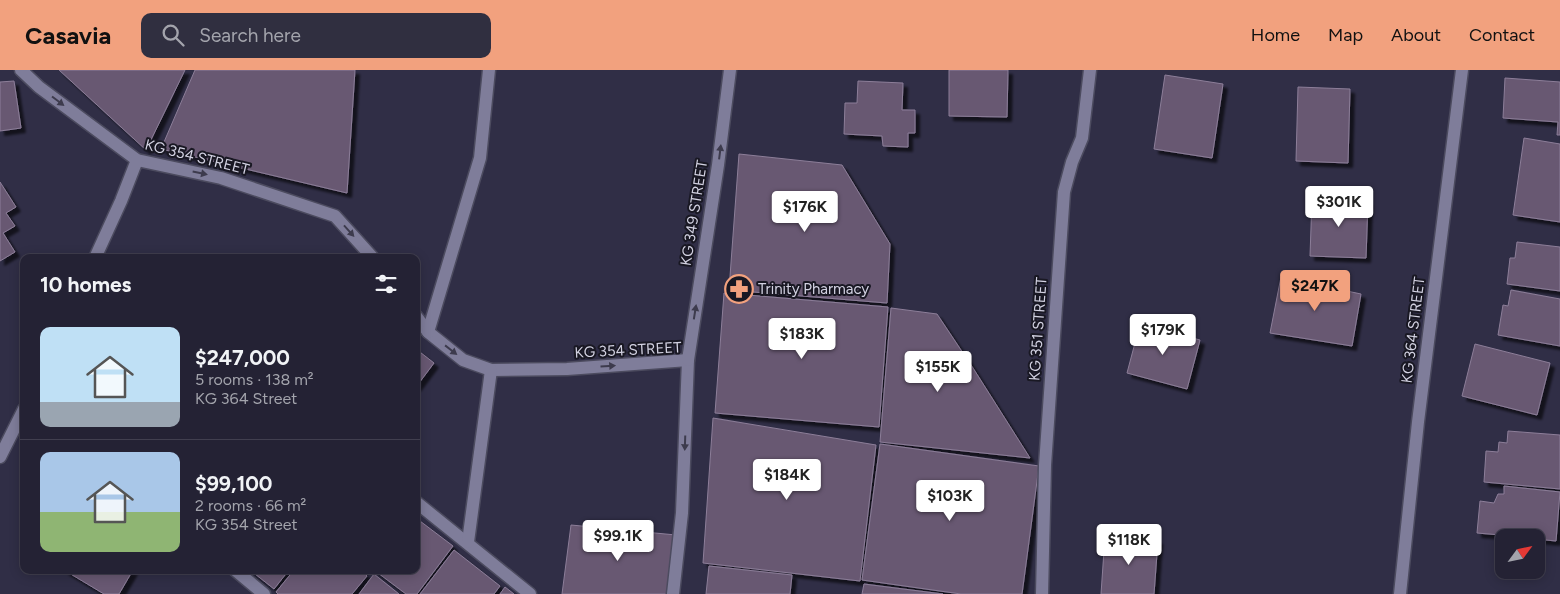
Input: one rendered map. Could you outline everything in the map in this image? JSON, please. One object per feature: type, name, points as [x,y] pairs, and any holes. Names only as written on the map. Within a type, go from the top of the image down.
[{"type":"street","name":"KG 354 STREET","points":[[21,70],[39,87],[137,160],[221,178],[335,216],[368,254]]},
{"type":"street","points":[[428,332],[480,158],[489,70]]},
{"type":"street","name":"KG 349 STREET","points":[[688,360],[718,165],[730,70]]},
{"type":"street","name":"KG 351 STREET","points":[[1042,594],[1045,465],[1064,192],[1072,162],[1082,138],[1090,70]]},
{"type":"street","name":"KG 364 STREET","points":[[1400,594],[1418,422],[1462,70]]},
{"type":"street","points":[[100,254],[137,160]]},
{"type":"street","name":"KG 354 STREET","points":[[420,321],[428,332],[463,360],[492,370],[567,369],[688,360],[682,513],[673,594]]},
{"type":"street","points":[[468,542],[492,370]]},
{"type":"street","points":[[0,457],[20,427]]},
{"type":"street","points":[[420,505],[530,594]]},
{"type":"street","points":[[240,574],[264,594]]},
{"type":"building","points":[[59,70],[185,70],[146,150]]},
{"type":"building","points":[[195,70],[355,70],[347,193],[161,149]]},
{"type":"building","points":[[949,70],[1008,70],[1007,117],[949,116]]},
{"type":"building","points":[[1165,75],[1223,84],[1212,158],[1154,149]]},
{"type":"building","points":[[1505,78],[1560,82],[1560,135],[1557,135],[1558,122],[1503,118]]},
{"type":"building","points":[[14,81],[21,128],[0,131],[0,82]]},
{"type":"building","points":[[858,81],[903,83],[902,110],[915,110],[915,133],[908,133],[908,147],[883,146],[882,136],[844,134],[845,103],[857,103]]},
{"type":"building","points":[[1298,87],[1350,89],[1348,163],[1296,161]]},
{"type":"building","points":[[1524,138],[1560,144],[1560,222],[1513,215]]},
{"type":"building","points":[[739,154],[842,165],[890,244],[887,303],[729,290]]},
{"type":"building","points":[[0,182],[16,207],[6,213],[15,226],[3,233],[15,252],[0,261]]},
{"type":"building","points":[[1312,199],[1368,201],[1366,258],[1310,256]]},
{"type":"building","points":[[1517,242],[1560,247],[1560,291],[1507,284],[1510,258],[1515,258]]},
{"type":"building","points":[[1281,277],[1361,294],[1352,346],[1270,333]]},
{"type":"building","points":[[1511,290],[1560,299],[1560,346],[1498,335],[1503,305],[1508,306]]},
{"type":"building","points":[[724,293],[888,307],[879,427],[715,413]]},
{"type":"building","points":[[891,308],[937,314],[1030,458],[880,442]]},
{"type":"building","points":[[1140,324],[1200,340],[1187,389],[1127,373]]},
{"type":"building","points":[[1475,344],[1550,363],[1537,415],[1462,396]]},
{"type":"building","points":[[420,352],[434,363],[420,382]]},
{"type":"building","points":[[713,418],[876,445],[860,581],[703,563]]},
{"type":"building","points":[[1508,431],[1560,435],[1560,489],[1484,482],[1486,451],[1498,452],[1499,442],[1507,443]]},
{"type":"building","points":[[880,444],[1039,466],[1022,594],[961,594],[862,580]]},
{"type":"building","points":[[1504,486],[1560,492],[1556,541],[1545,540],[1545,529],[1495,529],[1495,535],[1477,533],[1480,501],[1494,503],[1498,494],[1504,494]]},
{"type":"building","points":[[420,521],[453,546],[417,594],[406,594],[379,574],[420,574]]},
{"type":"building","points":[[571,525],[676,535],[668,594],[562,594]]},
{"type":"building","points":[[1105,536],[1158,540],[1154,594],[1101,594]]},
{"type":"building","points":[[454,550],[500,586],[494,594],[420,594]]},
{"type":"building","points":[[709,566],[792,575],[790,594],[706,594]]},
{"type":"building","points":[[71,574],[131,574],[119,594],[104,594]]},
{"type":"building","points":[[255,574],[286,574],[274,589]]},
{"type":"building","points":[[291,574],[365,574],[367,576],[352,594],[278,594],[276,592]]},
{"type":"building","points":[[374,574],[399,594],[359,594]]},
{"type":"building","points":[[864,584],[943,594],[862,594]]},
{"type":"building","points":[[505,587],[514,594],[500,594]]},
{"type":"place","name":"Trinity Pharmacy","points":[[739,289]]}]
